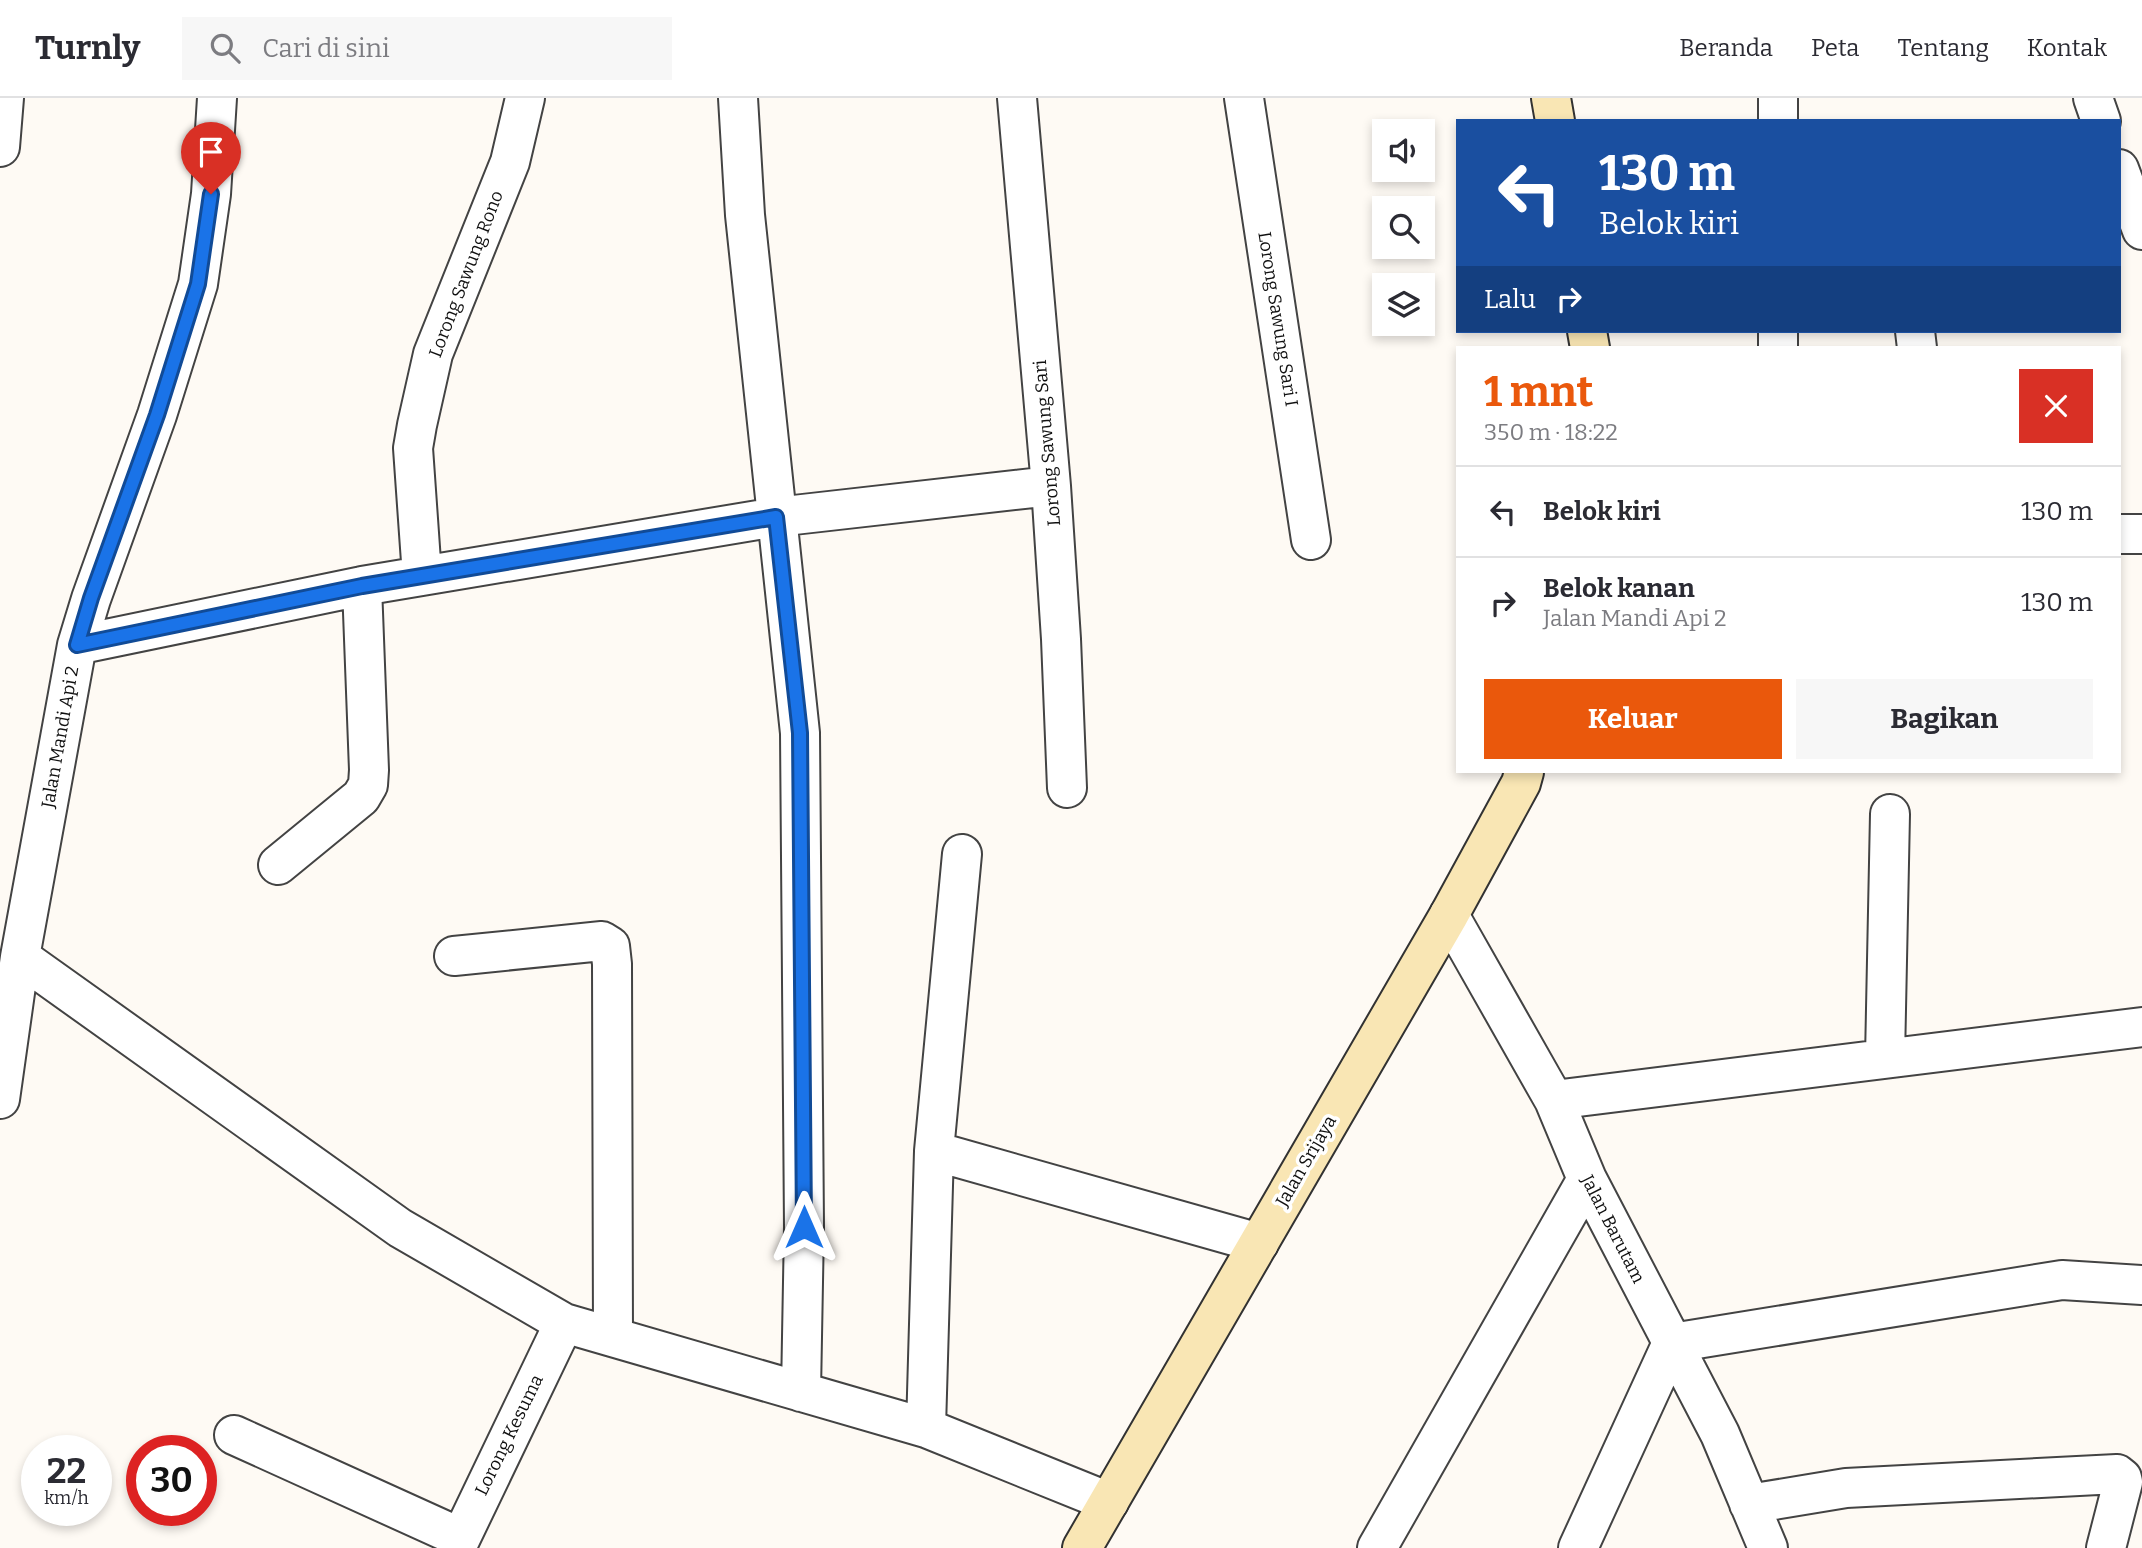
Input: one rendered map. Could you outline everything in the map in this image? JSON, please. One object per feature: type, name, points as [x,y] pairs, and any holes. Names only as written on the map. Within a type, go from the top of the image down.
[{"type":"street","points":[[0,147],[4,98]]},
{"type":"street","name":"Jalan Mandi Api 2","points":[[0,1099],[20,957],[77,645],[91,598],[157,415],[198,284],[211,194],[216,98]]},
{"type":"street","name":"Lorong Sawung Rono","points":[[422,576],[413,448],[422,401],[433,354],[510,162],[525,98]]},
{"type":"street","points":[[738,98],[745,215],[800,733],[804,1214],[801,1392]]},
{"type":"street","name":"Lorong Sawung Sari","points":[[1017,98],[1051,486],[1067,788]]},
{"type":"street","name":"Lorong Sawung Sari I","points":[[1244,98],[1311,540]]},
{"type":"street","points":[[1551,98],[1555,119]]},
{"type":"street","points":[[1777,98],[1778,119]]},
{"type":"street","points":[[2093,98],[2100,119]]},
{"type":"street","points":[[2121,174],[2142,230]]},
{"type":"street","points":[[2121,248],[2142,248]]},
{"type":"street","points":[[77,645],[362,586],[776,517],[1051,486]]},
{"type":"street","points":[[2121,534],[2142,534]]},
{"type":"street","points":[[278,865],[361,797],[368,785],[362,586]]},
{"type":"street","name":"Jalan Srijaya","points":[[1082,1548],[1449,915],[1521,783],[1524,773]]},
{"type":"street","points":[[1885,1058],[1890,814]]},
{"type":"street","points":[[926,1428],[934,1151],[962,854]]},
{"type":"street","name":"Jalan Barutam","points":[[1449,915],[1553,1100],[1587,1179],[1720,1434],[1768,1548]]},
{"type":"street","points":[[454,956],[602,941],[610,946],[613,1337]]},
{"type":"street","points":[[20,957],[400,1228],[564,1323],[926,1428],[1109,1502]]},
{"type":"street","points":[[1553,1100],[2142,1027]]},
{"type":"street","points":[[934,1151],[1259,1242]]},
{"type":"street","points":[[1377,1548],[1587,1179]]},
{"type":"street","points":[[1578,1548],[1672,1343],[2062,1280],[2142,1285]]},
{"type":"street","name":"Lorong Kesuma","points":[[458,1543],[564,1323]]},
{"type":"street","points":[[234,1435],[458,1543]]},
{"type":"street","points":[[1749,1504],[1846,1488],[2117,1474],[2123,1482],[2106,1548]]},
{"type":"route","points":[[211,194],[198,284],[157,415],[91,598],[77,645],[362,586],[776,517],[800,733],[804,1227]]}]
